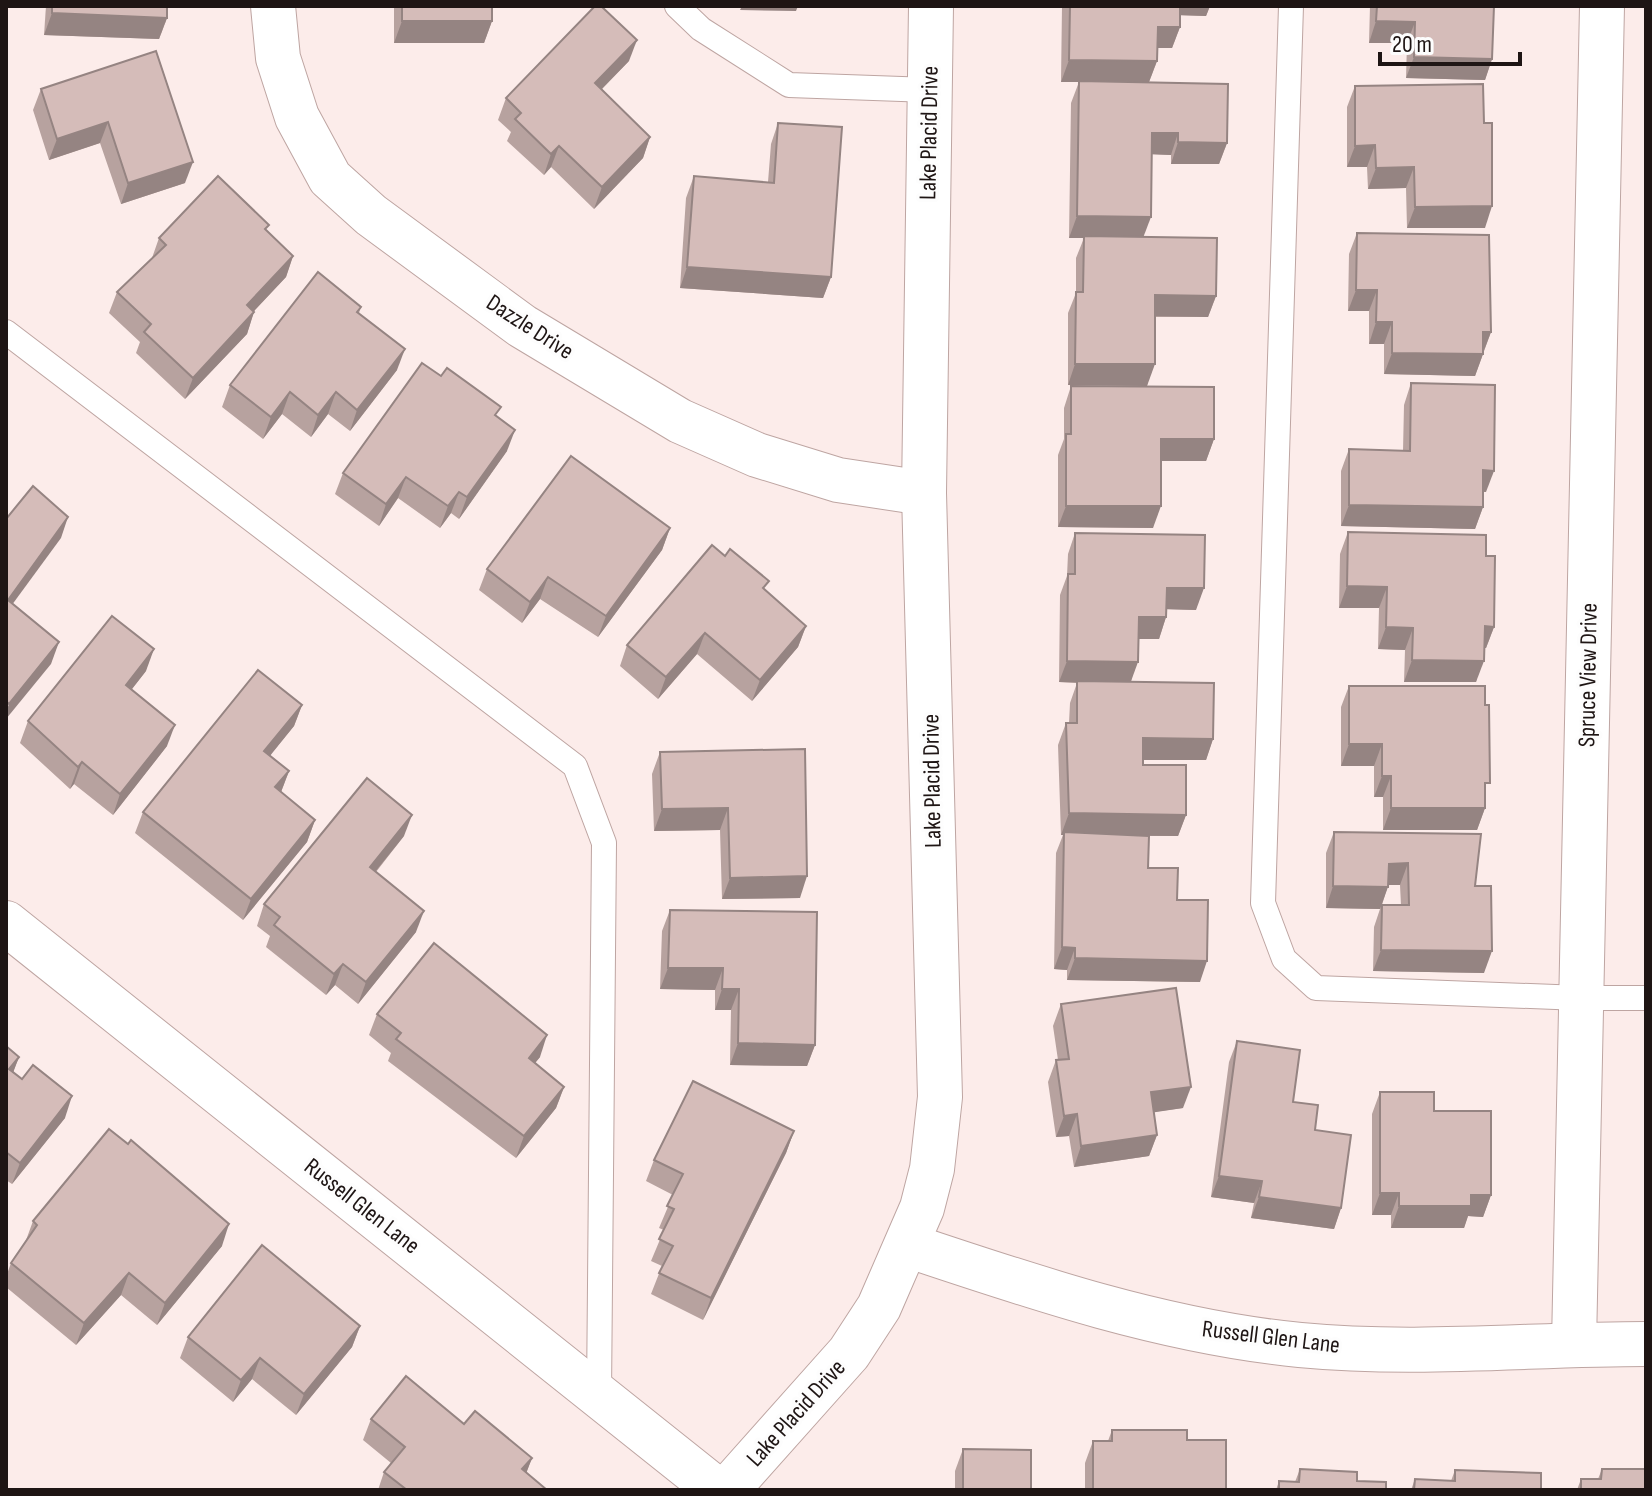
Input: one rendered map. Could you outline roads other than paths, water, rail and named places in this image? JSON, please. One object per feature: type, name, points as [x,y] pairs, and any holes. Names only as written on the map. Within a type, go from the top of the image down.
[{"type":"street","name":"Dazzle Drive","points":[[273,6],[278,58],[297,117],[330,178],[371,215],[522,326],[680,421],[757,455],[838,480],[924,493]]},
{"type":"street","name":"Lake Placid Drive","points":[[727,1490],[849,1353],[879,1307],[922,1208],[932,1169],[940,1097],[924,493],[931,6]]},
{"type":"street","name":"Spruce View Drive","points":[[1574,1344],[1602,6]]},
{"type":"street","name":"Russell Glen Lane","points":[[6,923],[717,1490]]},
{"type":"street","name":"Russell Glen Lane","points":[[907,1245],[1033,1287],[1107,1307],[1212,1332],[1301,1345],[1446,1351],[1574,1344],[1646,1344]]},
{"type":"lane","points":[[677,6],[701,29],[789,85],[930,90]]},
{"type":"lane","points":[[1291,6],[1263,903],[1284,959],[1316,988],[1646,998]]},
{"type":"lane","points":[[6,332],[575,766],[604,843],[599,1395]]}]
